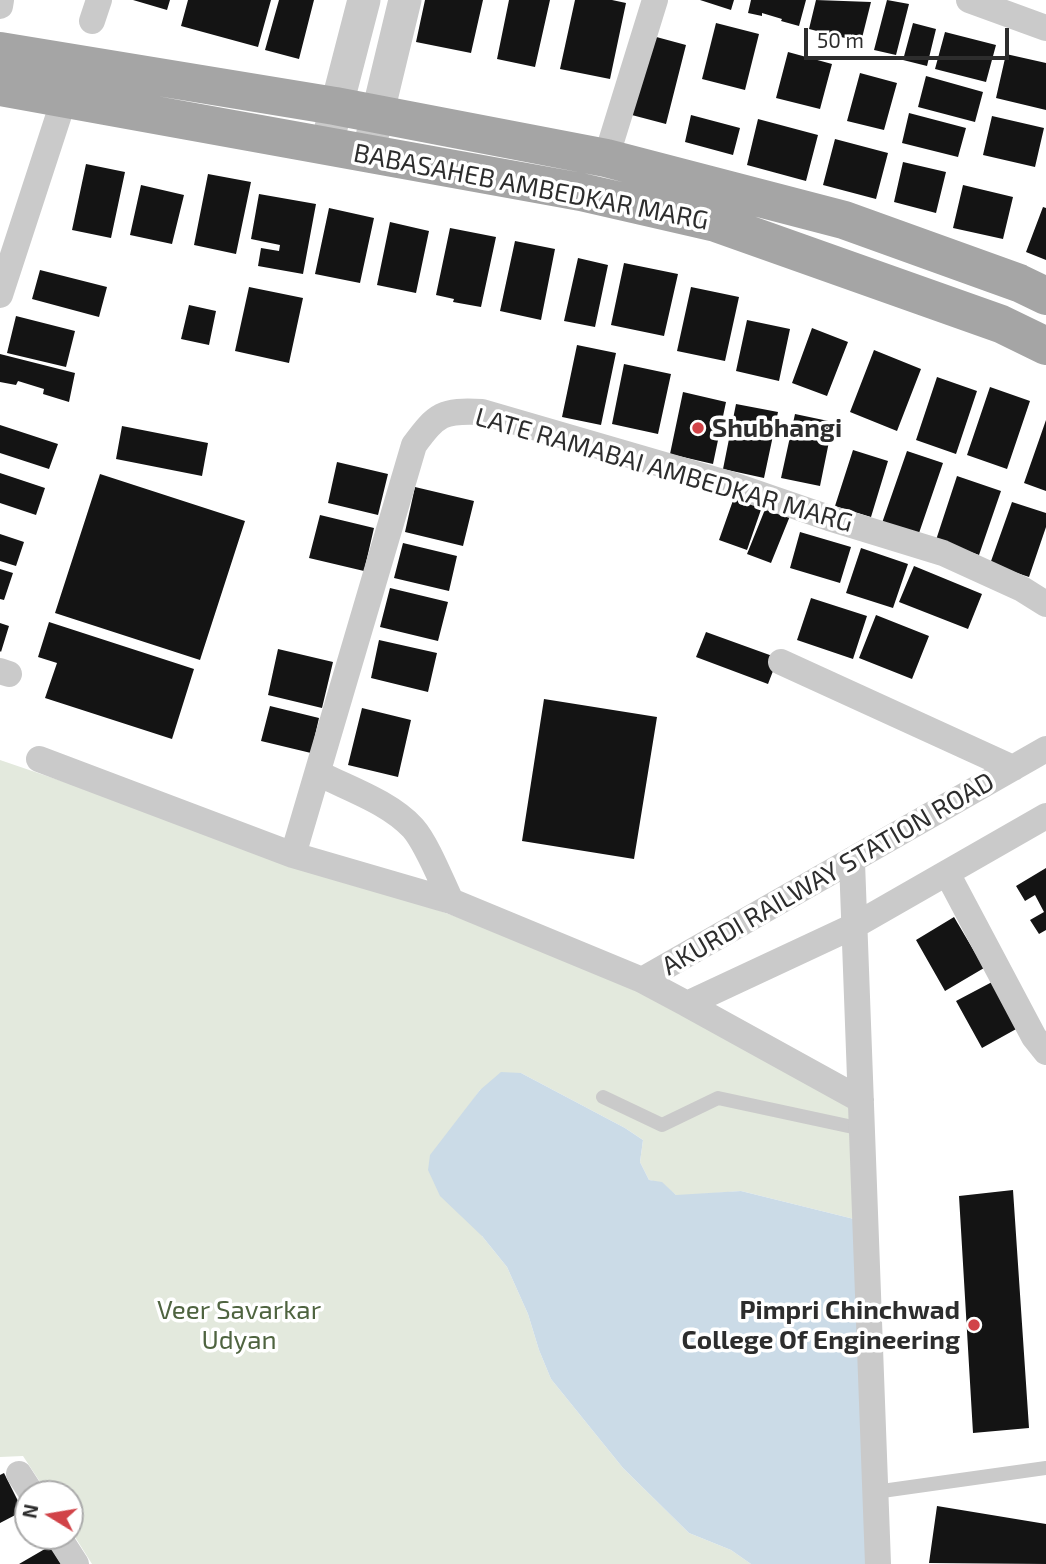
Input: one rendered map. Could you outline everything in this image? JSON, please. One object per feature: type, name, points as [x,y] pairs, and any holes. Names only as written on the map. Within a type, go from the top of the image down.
[{"type":"main road","name":"BABASAHEB AMBEDKAR MARG","points":[[0,51],[71,80],[326,147],[581,192],[716,223],[1001,324],[1046,346]]},
{"type":"main road","name":"BABASAHEB AMBEDKAR MARG","points":[[0,87],[71,80],[335,106],[606,158],[845,220],[1019,283],[1046,296]]},
{"type":"street","points":[[0,6],[1,0]]},
{"type":"street","points":[[326,147],[364,0]]},
{"type":"street","points":[[368,155],[405,0]]},
{"type":"street","points":[[606,158],[655,0]]},
{"type":"street","points":[[969,0],[1046,27]]},
{"type":"street","points":[[0,295],[71,80]]},
{"type":"street","name":"LATE RAMABAI AMBEDKAR MARG","points":[[293,855],[414,445],[433,419],[456,411],[482,412],[508,419],[733,485],[829,519],[943,553],[1022,589],[1046,604]]},
{"type":"street","points":[[780,663],[1013,768]]},
{"type":"street","name":"AKURDI RAILWAY STATION ROAD","points":[[642,980],[1046,749]]},
{"type":"street","points":[[39,759],[293,855],[452,901],[642,980]]},
{"type":"street","points":[[318,773],[399,816],[413,829],[424,844],[452,901]]},
{"type":"street","name":"AKURDI RAILWAY STATION ROAD","points":[[642,980],[687,1004],[854,926],[1046,816]]},
{"type":"street","points":[[852,862],[878,1564]]},
{"type":"street","points":[[947,873],[1034,1037],[1046,1052]]},
{"type":"street","points":[[687,1004],[861,1100]]},
{"type":"lane","points":[[603,1097],[662,1125],[718,1098],[862,1129]]},
{"type":"lane","points":[[875,1492],[1005,1476],[1046,1468]]},
{"type":"green space","name":"Veer Savarkar Udyan","points":[[0,760],[645,984],[861,1103],[866,1222],[741,1191],[677,1196],[662,1183],[649,1180],[640,1162],[643,1140],[521,1073],[480,1090],[461,1117],[482,1236],[507,1267],[528,1314],[551,1379],[623,1468],[689,1533],[731,1550],[751,1564],[92,1564],[83,1550],[84,1480],[39,1480],[23,1456],[0,1457]]},
{"type":"water","points":[[501,1072],[521,1073],[643,1140],[640,1162],[649,1180],[662,1182],[676,1195],[741,1191],[866,1222],[875,1564],[751,1564],[731,1550],[689,1533],[623,1468],[551,1379],[528,1314],[507,1267],[482,1236],[440,1196],[428,1170],[430,1155],[480,1090]]},
{"type":"building","points":[[133,0],[170,0],[167,10]]},
{"type":"building","points":[[188,0],[271,0],[258,47],[181,26]]},
{"type":"building","points":[[279,0],[314,0],[299,59],[265,50]]},
{"type":"building","points":[[425,0],[483,0],[471,53],[416,42]]},
{"type":"building","points":[[509,0],[550,0],[535,67],[497,59]]},
{"type":"building","points":[[575,0],[612,0],[626,3],[610,79],[560,69]]},
{"type":"building","points":[[700,0],[734,0],[731,10]]},
{"type":"building","points":[[751,0],[806,0],[799,26],[762,13],[762,16],[748,13]]},
{"type":"building","points":[[816,0],[871,2],[861,42],[809,29]]},
{"type":"building","points":[[887,0],[909,4],[896,55],[874,50]]},
{"type":"building","points":[[716,23],[759,34],[745,90],[702,79]]},
{"type":"building","points":[[913,23],[936,29],[927,66],[903,60]]},
{"type":"building","points":[[945,32],[996,45],[986,82],[935,69]]},
{"type":"building","points":[[649,35],[686,45],[666,124],[628,114]]},
{"type":"building","points":[[788,52],[832,64],[820,109],[776,98]]},
{"type":"building","points":[[1006,54],[1046,63],[1046,110],[996,98]]},
{"type":"building","points":[[860,73],[897,83],[884,130],[847,121]]},
{"type":"building","points":[[926,76],[983,92],[975,122],[918,107]]},
{"type":"building","points":[[909,113],[966,128],[958,157],[902,143]]},
{"type":"building","points":[[691,115],[740,128],[733,155],[685,142]]},
{"type":"building","points":[[992,116],[1044,128],[1035,167],[983,155]]},
{"type":"building","points":[[758,119],[818,135],[806,181],[747,165]]},
{"type":"building","points":[[835,139],[888,153],[876,199],[823,185]]},
{"type":"building","points":[[903,162],[946,172],[936,213],[894,202]]},
{"type":"building","points":[[86,164],[125,172],[111,238],[72,230]]},
{"type":"building","points":[[208,174],[251,182],[236,254],[194,245]]},
{"type":"building","points":[[141,185],[184,195],[172,244],[130,235]]},
{"type":"building","points":[[963,185],[1013,197],[1003,239],[953,228]]},
{"type":"building","points":[[259,194],[316,204],[303,274],[258,266],[261,248],[279,251],[280,245],[251,239]]},
{"type":"building","points":[[1043,207],[1046,208],[1046,260],[1026,252]]},
{"type":"building","points":[[329,208],[374,218],[360,283],[315,274]]},
{"type":"building","points":[[390,222],[429,231],[416,293],[377,285]]},
{"type":"building","points":[[450,228],[496,237],[481,307],[453,302],[454,299],[436,295]]},
{"type":"building","points":[[515,241],[555,249],[541,320],[500,311]]},
{"type":"building","points":[[578,258],[608,265],[595,327],[564,321]]},
{"type":"building","points":[[624,263],[678,274],[664,336],[611,325]]},
{"type":"building","points":[[40,270],[107,287],[99,317],[32,299]]},
{"type":"building","points":[[249,287],[303,298],[289,363],[235,351]]},
{"type":"building","points":[[691,287],[739,297],[725,361],[677,351]]},
{"type":"building","points":[[189,305],[216,311],[209,345],[181,339]]},
{"type":"building","points":[[16,316],[75,331],[66,367],[7,353]]},
{"type":"building","points":[[747,320],[790,329],[779,381],[736,371]]},
{"type":"building","points":[[812,328],[848,342],[827,396],[792,383]]},
{"type":"building","points":[[577,345],[616,353],[601,425],[562,417]]},
{"type":"building","points":[[874,350],[921,369],[897,431],[850,412]]},
{"type":"building","points":[[0,354],[75,373],[69,402],[43,394],[44,389],[18,381],[16,385],[0,382]]},
{"type":"building","points":[[624,364],[671,374],[658,434],[612,424]]},
{"type":"building","points":[[937,377],[977,391],[956,454],[916,440]]},
{"type":"building","points":[[990,387],[1030,401],[1007,469],[967,455]]},
{"type":"building","name":"Shubhangi","points":[[683,392],[726,402],[713,464],[670,454]]},
{"type":"building","points":[[736,404],[778,412],[764,478],[723,469]]},
{"type":"building","points":[[795,414],[833,422],[820,486],[781,478]]},
{"type":"building","points":[[1046,420],[1046,491],[1024,483]]},
{"type":"building","points":[[0,425],[58,444],[49,469],[0,453]]},
{"type":"building","points":[[122,426],[208,443],[202,476],[116,459]]},
{"type":"building","points":[[853,450],[888,461],[871,517],[835,506]]},
{"type":"building","points":[[907,451],[943,463],[918,536],[882,523]]},
{"type":"building","points":[[337,462],[388,474],[378,515],[328,503]]},
{"type":"building","points":[[0,473],[45,488],[36,515],[0,503]]},
{"type":"building","points":[[100,474],[245,521],[200,660],[55,613]]},
{"type":"building","points":[[957,476],[1001,491],[979,555],[936,540]]},
{"type":"building","points":[[415,487],[474,501],[463,546],[405,532]]},
{"type":"building","points":[[736,492],[764,501],[747,550],[719,540]]},
{"type":"building","points":[[1012,502],[1046,513],[1046,527],[1029,577],[990,564]]},
{"type":"building","points":[[766,507],[790,516],[771,563],[747,554]]},
{"type":"building","points":[[320,515],[374,528],[364,571],[309,558]]},
{"type":"building","points":[[800,532],[851,547],[840,583],[790,568]]},
{"type":"building","points":[[0,534],[24,542],[16,566],[0,561]]},
{"type":"building","points":[[403,543],[457,556],[449,591],[394,578]]},
{"type":"building","points":[[861,548],[908,564],[893,608],[846,593]]},
{"type":"building","points":[[914,566],[982,594],[968,629],[899,602]]},
{"type":"building","points":[[0,569],[13,573],[4,600],[0,599]]},
{"type":"building","points":[[390,588],[448,602],[438,641],[380,627]]},
{"type":"building","points":[[811,598],[867,616],[853,659],[797,640]]},
{"type":"building","points":[[876,615],[929,636],[912,679],[859,658]]},
{"type":"building","points":[[49,622],[194,669],[172,739],[45,698],[57,663],[38,657]]},
{"type":"building","points":[[0,623],[9,626],[1,652],[0,651]]},
{"type":"building","points":[[706,632],[778,658],[768,684],[696,657]]},
{"type":"building","points":[[379,640],[437,653],[428,692],[371,678]]},
{"type":"building","points":[[278,649],[333,662],[322,708],[268,695]]},
{"type":"building","points":[[544,699],[657,717],[634,859],[522,841]]},
{"type":"building","points":[[270,706],[319,718],[311,753],[261,741]]},
{"type":"building","points":[[362,708],[411,720],[398,777],[348,765]]},
{"type":"building","points":[[1046,868],[1046,930],[1039,934],[1030,920],[1044,912],[1035,895],[1025,901],[1016,886]]},
{"type":"building","points":[[954,917],[984,968],[945,991],[916,940]]},
{"type":"building","points":[[992,982],[1018,1028],[982,1048],[956,1001]]},
{"type":"building","points":[[1013,1190],[1029,1428],[973,1433],[959,1196]]},
{"type":"building","points":[[4,1473],[14,1493],[14,1516],[0,1523],[0,1475]]},
{"type":"building","points":[[937,1506],[1046,1524],[1046,1564],[929,1563]]},
{"type":"building","points":[[43,1550],[52,1550],[61,1564],[19,1564]]},
{"type":"place","name":"Shubhangi","points":[[698,428]]},
{"type":"place","name":"Pimpri Chinchwad College Of Engineering","points":[[974,1325]]}]
